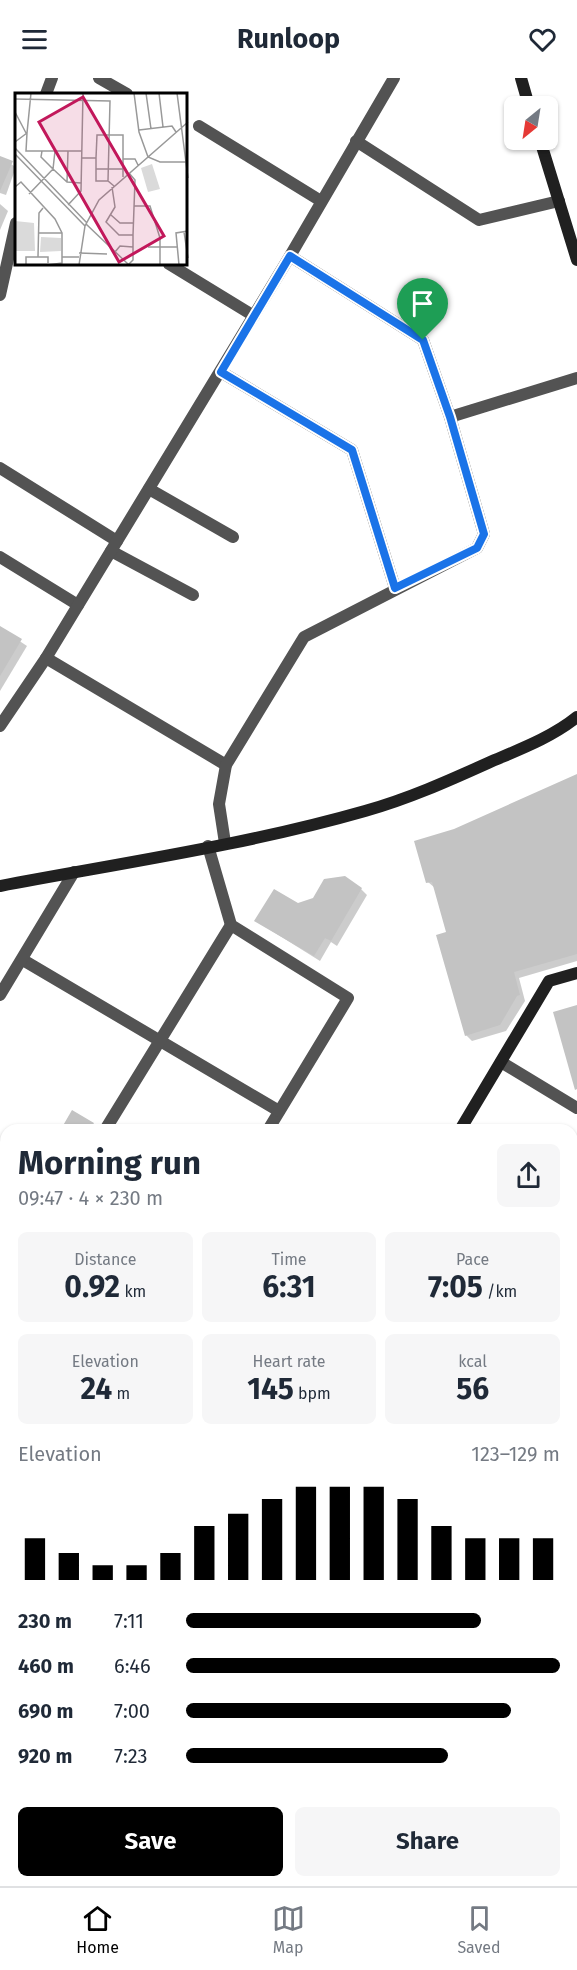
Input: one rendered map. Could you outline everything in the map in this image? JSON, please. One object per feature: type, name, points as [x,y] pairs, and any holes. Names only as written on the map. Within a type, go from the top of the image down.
[{"type":"street","points":[[46,93],[52,78]]},
{"type":"street","points":[[99,78],[125,93]]},
{"type":"street","points":[[521,78],[527,96]]},
{"type":"street","points":[[0,726],[46,658],[221,372],[391,79]]},
{"type":"street","points":[[199,126],[321,201]]},
{"type":"street","points":[[356,141],[479,220],[559,201]]},
{"type":"street","points":[[543,150],[577,259]]},
{"type":"street","points":[[0,295],[15,228]]},
{"type":"street","points":[[225,843],[219,804],[226,765],[304,637],[395,588],[477,548],[484,534],[450,417],[423,340],[290,256]]},
{"type":"street","points":[[172,266],[254,316]]},
{"type":"street","points":[[221,372],[352,450],[395,588]]},
{"type":"street","points":[[450,417],[577,378]]},
{"type":"street","points":[[0,468],[114,546],[193,595]]},
{"type":"street","points":[[149,489],[233,537]]},
{"type":"street","points":[[0,557],[78,605]]},
{"type":"street","points":[[46,658],[226,765]]},
{"type":"street","points":[[0,886],[225,843],[366,811],[429,789],[546,736],[577,717]]},
{"type":"street","points":[[208,846],[231,925],[348,998],[271,1124]]},
{"type":"street","points":[[0,995],[74,872]]},
{"type":"street","points":[[109,1124],[158,1040],[231,925]]},
{"type":"street","points":[[23,960],[279,1111]]},
{"type":"street","points":[[464,1124],[549,981],[577,973]]},
{"type":"street","points":[[501,1062],[577,1108]]},
{"type":"building","points":[[0,156],[13,161],[0,191]]},
{"type":"building","points":[[0,626],[22,639],[0,676]]},
{"type":"building","points":[[577,774],[577,954],[514,972],[520,995],[517,996],[500,1025],[465,1036],[436,935],[446,932],[432,882],[426,883],[414,841],[454,829]]},
{"type":"building","points":[[345,876],[362,888],[331,941],[325,938],[314,956],[254,921],[274,889],[298,903],[313,898],[324,879]]},
{"type":"building","points":[[577,1005],[577,1089],[575,1090],[553,1012]]},
{"type":"building","points":[[72,1110],[94,1123],[93,1124],[64,1124]]},
{"type":"route","points":[[290,256],[423,340],[450,417],[484,534],[477,548],[395,588],[352,450],[221,372],[290,256]]}]
